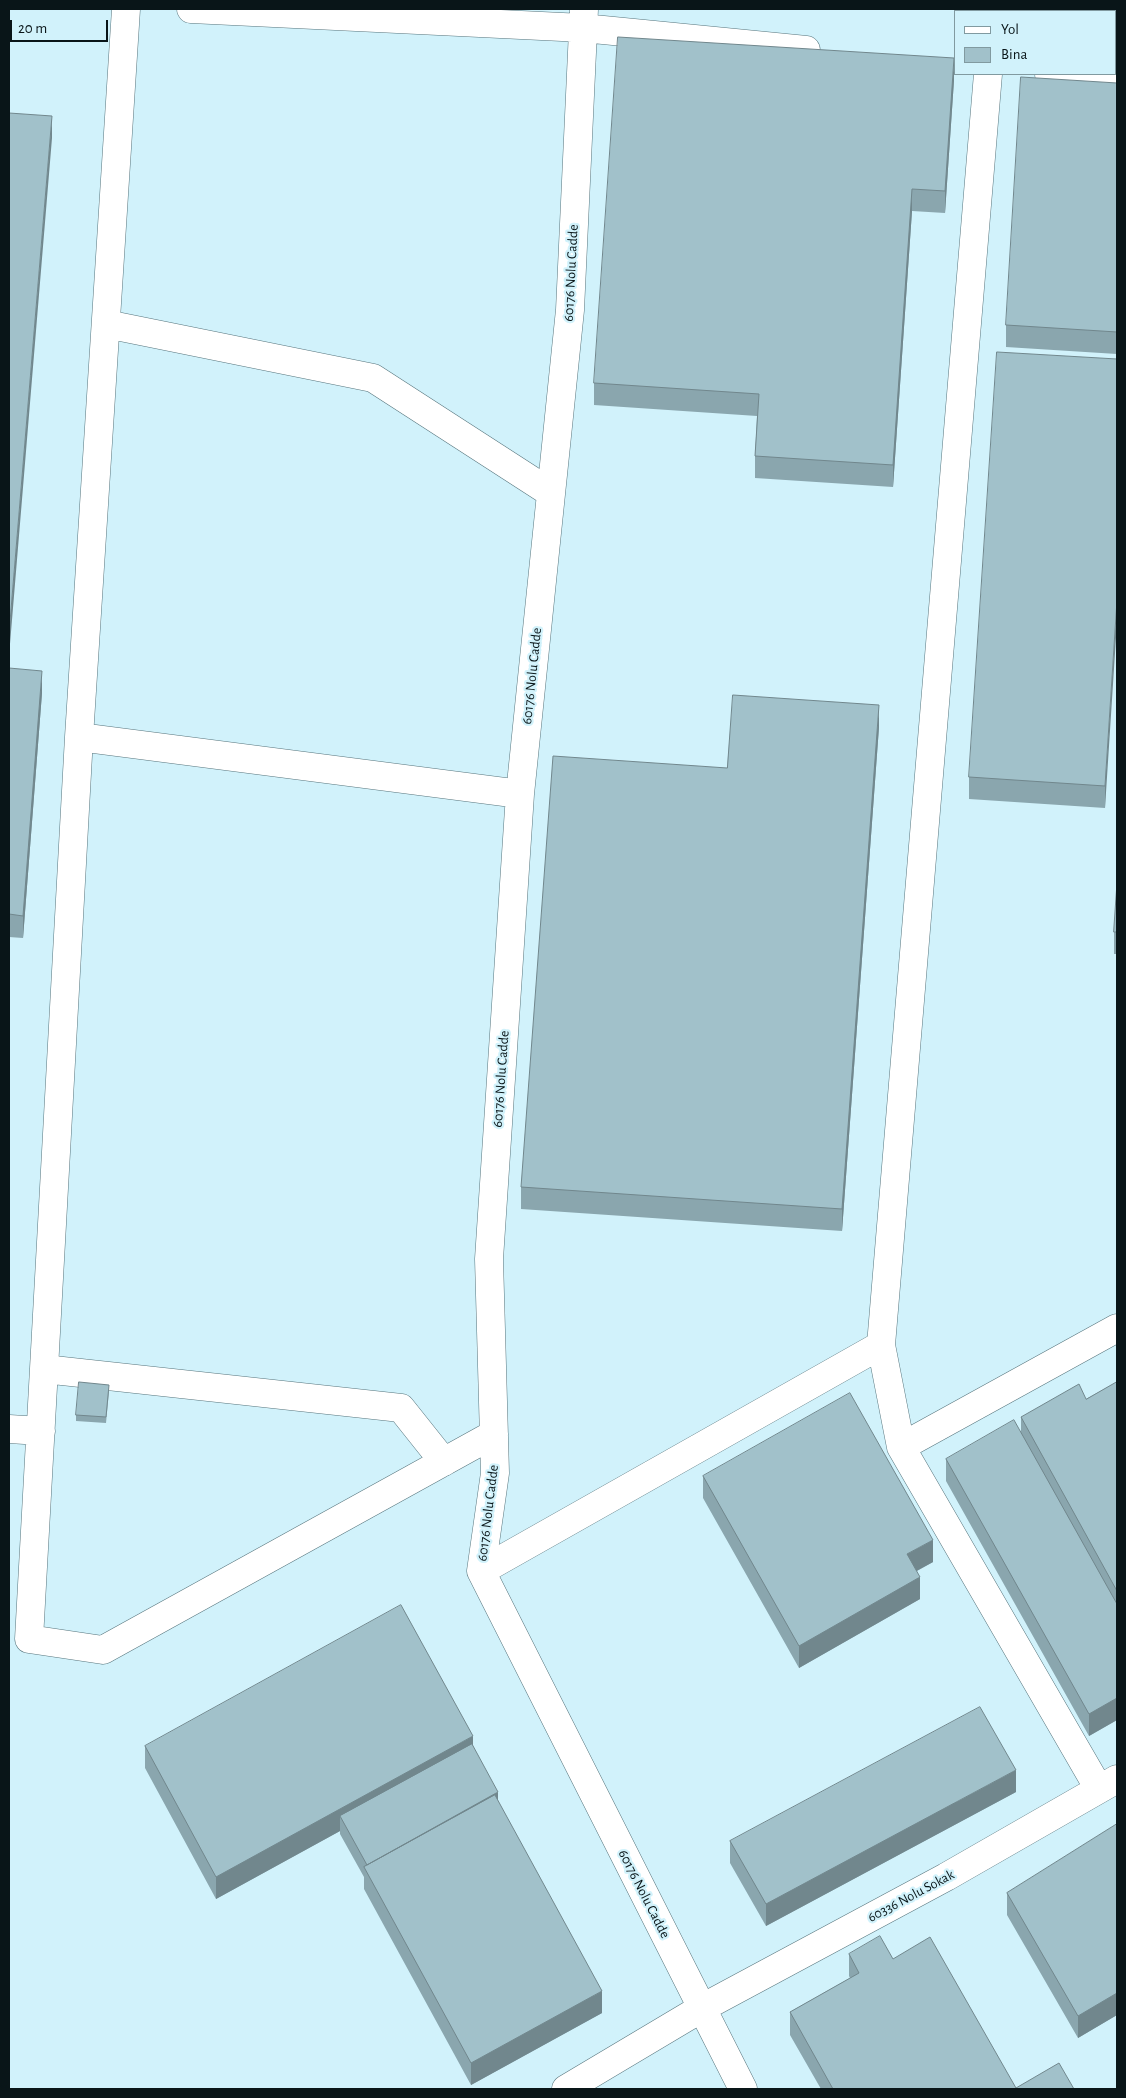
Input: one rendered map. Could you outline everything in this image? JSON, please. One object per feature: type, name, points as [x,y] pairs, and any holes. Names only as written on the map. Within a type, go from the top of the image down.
[{"type":"street","points":[[126,9],[79,737],[41,1430],[19,1645],[103,1650],[494,1434]]},
{"type":"street","points":[[191,9],[583,19],[828,52]]},
{"type":"street","name":"60176 Nolu Cadde","points":[[583,19],[570,310],[520,794],[489,1259],[495,1473],[480,1571],[743,2089]]},
{"type":"street","points":[[988,75],[881,1345],[901,1447],[1108,1784]]},
{"type":"street","points":[[1060,75],[1117,80]]},
{"type":"street","points":[[106,324],[373,378],[551,493]]},
{"type":"street","points":[[79,737],[520,794]]},
{"type":"street","points":[[901,1447],[1117,1328]]},
{"type":"street","points":[[480,1571],[881,1345]]},
{"type":"street","points":[[44,1369],[401,1408],[444,1462]]},
{"type":"street","points":[[9,1429],[41,1430]]},
{"type":"street","name":"60336 Nolu Sokak","points":[[566,2089],[702,2008],[946,1877],[1108,1784]]},
{"type":"building","points":[[618,37],[954,58],[945,191],[912,189],[893,465],[755,456],[759,394],[594,383]]},
{"type":"building","points":[[1021,77],[1117,83],[1117,332],[1006,325]]},
{"type":"building","points":[[9,113],[52,116],[9,634]]},
{"type":"building","points":[[997,352],[1117,359],[1117,600],[1105,786],[969,777]]},
{"type":"building","points":[[9,668],[42,671],[23,916],[9,914]]},
{"type":"building","points":[[733,695],[879,705],[842,1209],[521,1187],[553,756],[727,768]]},
{"type":"building","points":[[1117,883],[1117,932],[1114,932]]},
{"type":"building","points":[[79,1382],[109,1385],[106,1417],[76,1415]]},
{"type":"building","points":[[1117,1382],[1117,1591],[1021,1417],[1079,1384],[1086,1399]]},
{"type":"building","points":[[850,1393],[933,1540],[907,1554],[920,1577],[799,1646],[703,1476]]},
{"type":"building","points":[[1014,1420],[1117,1604],[1117,1698],[1089,1714],[946,1459]]},
{"type":"building","points":[[401,1605],[473,1736],[216,1877],[145,1746]]},
{"type":"building","points":[[980,1707],[1016,1770],[766,1904],[730,1841]]},
{"type":"building","points":[[472,1744],[498,1792],[367,1865],[340,1816]]},
{"type":"building","points":[[495,1795],[602,1991],[471,2063],[364,1867]]},
{"type":"building","points":[[1117,1824],[1117,1993],[1078,2016],[1007,1893]]},
{"type":"building","points":[[880,1936],[893,1959],[930,1937],[1016,2088],[1059,2063],[1074,2089],[833,2089],[790,2012],[859,1973],[849,1954]]}]
